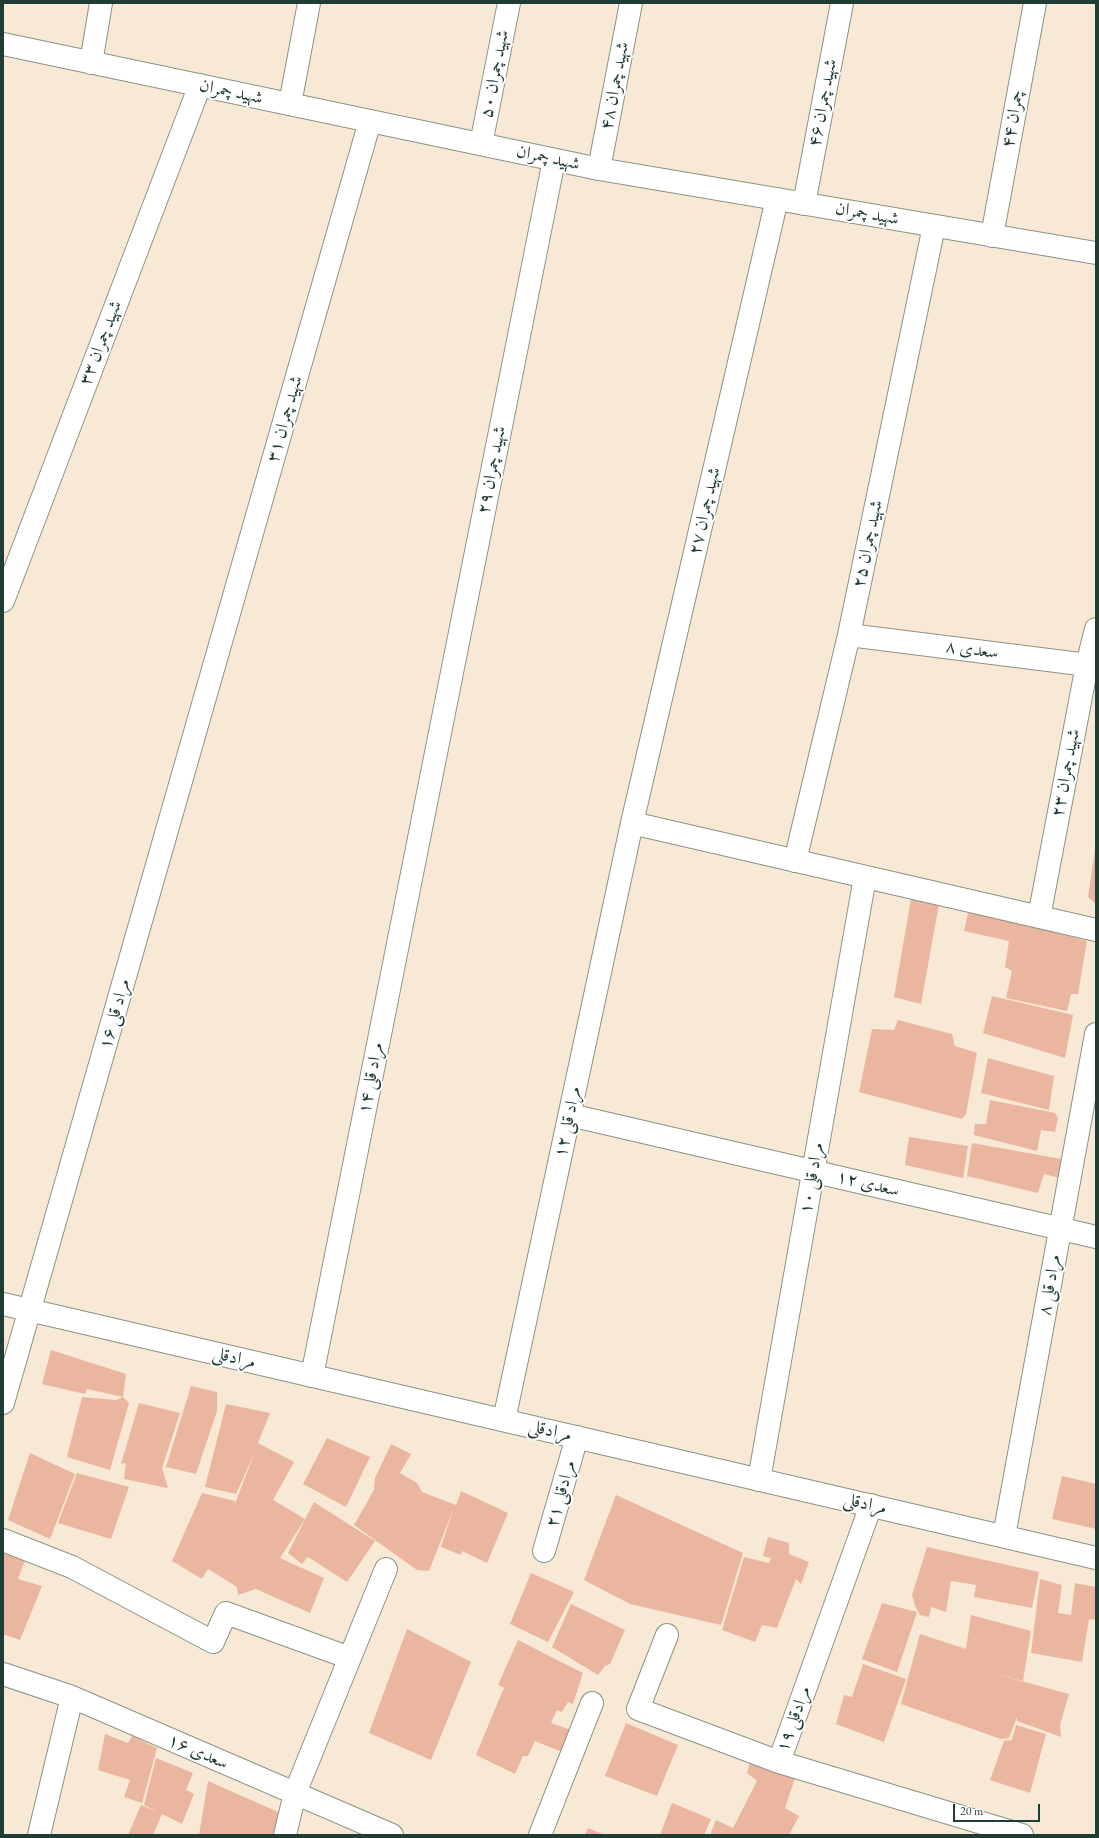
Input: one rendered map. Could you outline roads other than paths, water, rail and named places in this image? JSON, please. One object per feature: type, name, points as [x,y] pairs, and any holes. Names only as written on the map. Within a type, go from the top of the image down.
[{"type":"street","points":[[91,63],[101,3]]},
{"type":"street","points":[[290,104],[309,3]]},
{"type":"street","name":"شهید چمران ۵۰","points":[[481,144],[509,3]]},
{"type":"street","name":"شهید چمران ۴۸","points":[[598,169],[631,3]]},
{"type":"street","name":"شهید چمران ۴۶","points":[[804,204],[842,3]]},
{"type":"street","name":"چمران ۴۴","points":[[992,236],[1035,3]]},
{"type":"street","name":"شهید چمران","points":[[3,44],[598,169],[1096,253]]},
{"type":"street","name":"شهید چمران ۳۳","points":[[3,601],[200,85]]},
{"type":"street","name":"شهید چمران ۳۱","points":[[199,718],[370,121]]},
{"type":"street","name":"شهید چمران ۲۹","points":[[430,780],[554,160]]},
{"type":"street","name":"شهید چمران ۲۷","points":[[632,823],[778,199]]},
{"type":"street","name":"شهید چمران ۲۵","points":[[795,861],[849,635],[934,226]]},
{"type":"street","name":"شهید چمران ۲۳","points":[[1039,917],[1092,665],[1096,629]]},
{"type":"street","name":"سعدی ۸","points":[[849,635],[1092,665]]},
{"type":"street","name":"مراد قلی ۱۶","points":[[3,1403],[199,718]]},
{"type":"street","name":"مراد قلی ۱۴","points":[[312,1376],[430,780]]},
{"type":"street","points":[[632,823],[1096,930]]},
{"type":"street","name":"مراد قلی ۱۲","points":[[504,1420],[632,823]]},
{"type":"street","name":"مراد قلی ۱۰","points":[[759,1480],[865,877]]},
{"type":"street","name":"مراد قلی ۸","points":[[1004,1536],[1096,1034]]},
{"type":"street","name":"سعدی ۱۲","points":[[570,1115],[1096,1237]]},
{"type":"street","name":"مرادقلی","points":[[3,1304],[1096,1558]]},
{"type":"street","name":"مرادقلی ۲۱","points":[[544,1551],[577,1437]]},
{"type":"street","name":"مرادقلی ۱۹","points":[[870,1505],[779,1762],[1022,1835]]},
{"type":"street","points":[[3,1540],[72,1567],[213,1642],[226,1613],[350,1658]]},
{"type":"street","points":[[285,1835],[295,1793],[386,1569]]},
{"type":"street","points":[[667,1635],[638,1708],[779,1762]]},
{"type":"street","name":"سعدی ۱۶","points":[[3,1674],[72,1697],[392,1835]]},
{"type":"street","points":[[39,1835],[72,1697]]},
{"type":"street","points":[[540,1835],[592,1703]]}]
